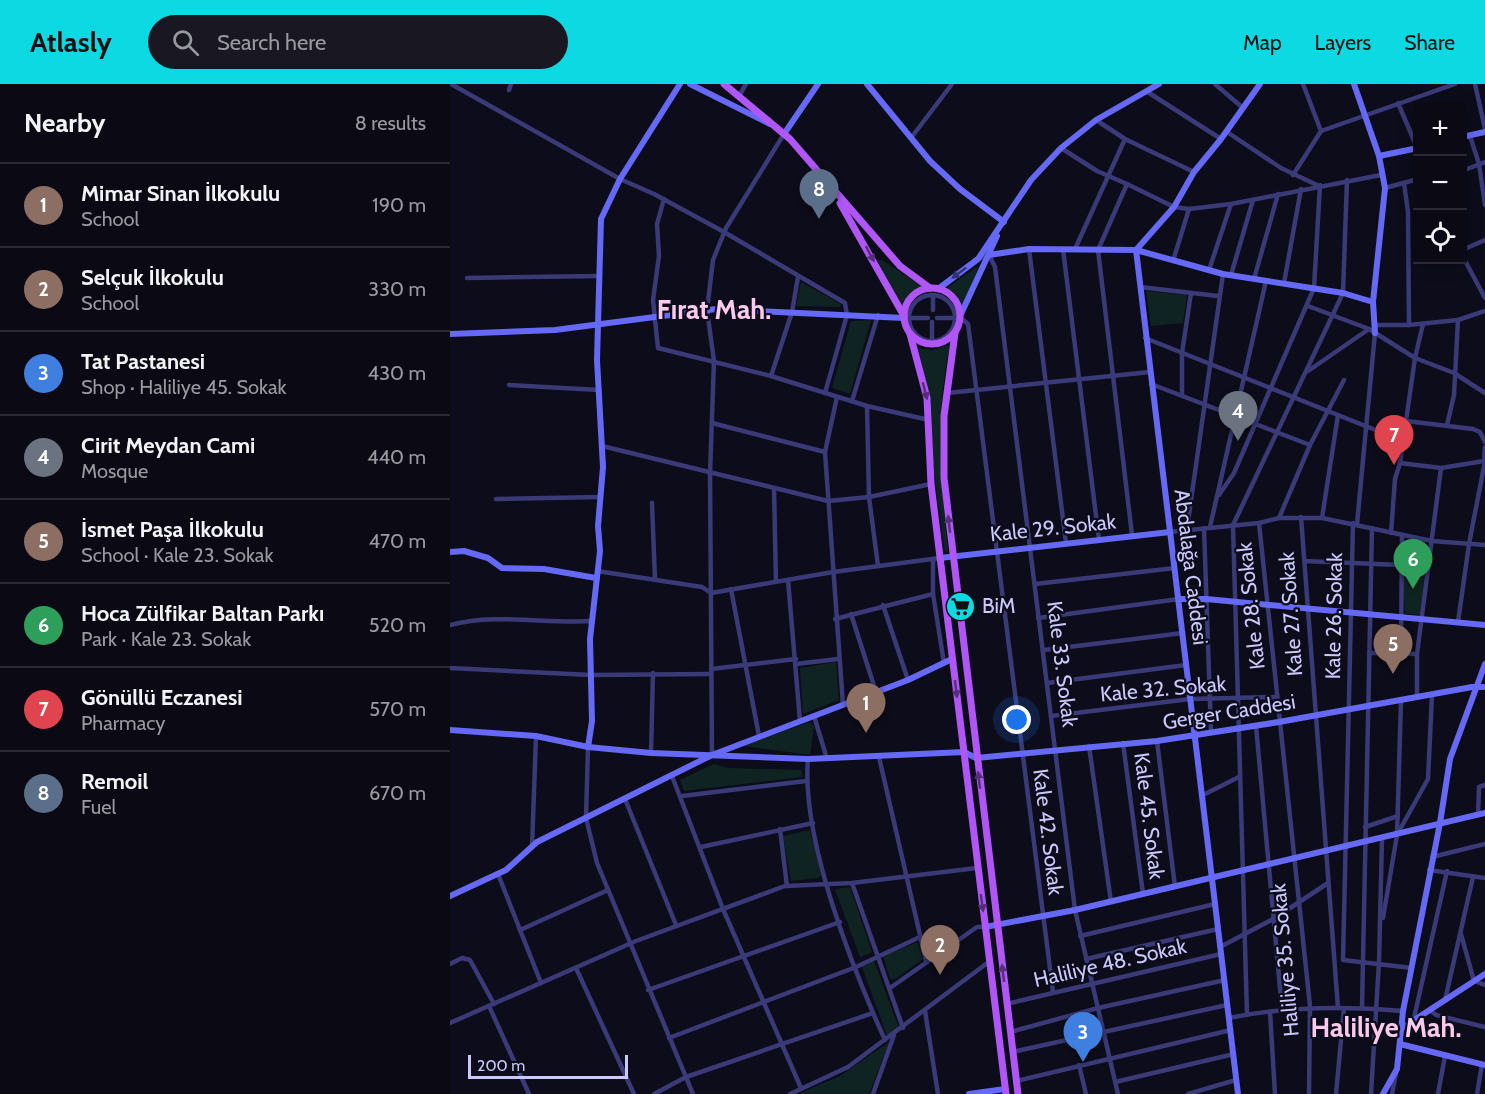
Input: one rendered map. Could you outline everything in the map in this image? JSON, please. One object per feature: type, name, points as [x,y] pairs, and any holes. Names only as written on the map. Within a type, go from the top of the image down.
[{"type":"main road","points":[[724,84],[784,134],[900,266],[934,291]]},
{"type":"main road","points":[[829,186],[906,317],[927,398],[937,558],[964,752],[1005,1091]]},
{"type":"main road","points":[[906,317],[909,300],[922,290],[951,295],[959,317],[947,393],[942,455],[976,758],[1018,1094]]},
{"type":"main road","points":[[910,334],[922,343],[937,345],[955,333]]},
{"type":"street","points":[[451,84],[620,179],[664,199],[724,232],[845,303],[847,315],[825,393]]},
{"type":"street","points":[[680,84],[620,179],[601,219],[597,325],[602,446],[592,621],[592,721],[588,747],[586,818],[597,863],[693,1094]]},
{"type":"street","points":[[690,84],[774,126]]},
{"type":"street","points":[[739,96],[746,84]]},
{"type":"street","points":[[712,755],[710,474],[714,361],[707,310],[713,260],[724,232],[784,134],[818,84]]},
{"type":"street","points":[[867,84],[930,161],[960,189],[1004,222]]},
{"type":"street","points":[[911,138],[952,84]]},
{"type":"street","points":[[978,259],[1031,180],[1061,148],[1096,120],[1159,84]]},
{"type":"street","points":[[1215,84],[1243,108]]},
{"type":"street","points":[[1136,250],[1174,207],[1194,172],[1227,132],[1260,84]]},
{"type":"street","points":[[1303,84],[1320,131]]},
{"type":"street","points":[[1354,84],[1379,156],[1385,188],[1373,329]]},
{"type":"street","points":[[1293,175],[1320,131],[1455,84]]},
{"type":"street","points":[[1467,136],[1485,130],[1475,84]]},
{"type":"street","points":[[1146,91],[1221,140]]},
{"type":"street","points":[[1398,103],[1413,139]]},
{"type":"street","points":[[1096,120],[1125,139],[1194,172]]},
{"type":"street","points":[[1227,132],[1293,175],[1319,185]]},
{"type":"street","points":[[1470,136],[1479,164],[1485,205]]},
{"type":"street","points":[[1075,249],[1106,175],[1125,139]]},
{"type":"street","points":[[1061,148],[1106,175],[1174,207],[1189,209],[1231,204],[1319,185],[1381,175]]},
{"type":"street","points":[[1379,156],[1413,149]]},
{"type":"street","points":[[1467,169],[1485,162]]},
{"type":"street","points":[[1247,1015],[1241,872],[1233,525],[1343,293],[1347,235],[1347,180]]},
{"type":"street","points":[[1385,188],[1413,180]]},
{"type":"street","points":[[1404,183],[1408,212],[1409,325]]},
{"type":"street","points":[[1127,184],[1098,250],[1132,536]]},
{"type":"street","points":[[1219,495],[1234,473],[1314,288],[1319,185]]},
{"type":"street","points":[[1284,283],[1301,189]]},
{"type":"street","points":[[1254,279],[1278,194]]},
{"type":"street","points":[[664,199],[657,224],[659,256],[653,300],[658,348],[771,376],[867,406],[929,420]]},
{"type":"street","points":[[1231,275],[1253,200]]},
{"type":"street","points":[[1209,270],[1231,204]]},
{"type":"street","points":[[1173,262],[1189,209]]},
{"type":"street","points":[[906,317],[917,335],[932,341],[945,338],[959,317],[1004,222]]},
{"type":"street","points":[[1467,248],[1485,240]]},
{"type":"street","points":[[933,310],[934,291],[978,259],[989,255],[1029,249],[1136,250],[1223,274],[1343,293],[1374,302]]},
{"type":"street","points":[[1029,249],[1066,543]]},
{"type":"street","points":[[1062,249],[1099,540]]},
{"type":"street","name":"Abdalağa Caddesi","points":[[1136,250],[1238,1094]]},
{"type":"street","name":"Kale 33. Sokak","points":[[989,255],[995,267],[1075,910],[1118,1094]]},
{"type":"street","points":[[1467,264],[1485,298]]},
{"type":"street","points":[[1187,529],[1218,296],[1223,274]]},
{"type":"street","points":[[467,278],[598,276]]},
{"type":"street","points":[[771,376],[792,312],[798,277]]},
{"type":"street","points":[[1210,527],[1266,281]]},
{"type":"street","points":[[1140,287],[1218,296]]},
{"type":"street","points":[[1182,394],[1182,353],[1191,293]]},
{"type":"street","points":[[1308,306],[1373,329],[1415,358],[1454,373],[1485,393]]},
{"type":"street","points":[[450,334],[597,325],[707,310],[878,315],[930,320],[932,341]]},
{"type":"street","points":[[1306,373],[1373,329],[1458,320],[1485,311]]},
{"type":"street","points":[[852,401],[878,315]]},
{"type":"street","points":[[937,318],[959,317]]},
{"type":"street","name":"Kale 42. Sokak","points":[[959,317],[968,324],[1053,992]]},
{"type":"street","points":[[1447,426],[1454,395],[1458,320]]},
{"type":"street","points":[[1391,533],[1395,479],[1400,463],[1415,358],[1423,324]]},
{"type":"street","name":"Kale 26. Sokak","points":[[1343,960],[1352,563],[1373,329]]},
{"type":"street","points":[[1145,338],[1403,441]]},
{"type":"street","points":[[947,393],[976,392],[1150,372]]},
{"type":"street","points":[[1279,518],[1310,445],[1344,380]]},
{"type":"street","points":[[1151,384],[1256,422],[1310,445]]},
{"type":"street","points":[[509,385],[599,390]]},
{"type":"street","points":[[837,397],[825,452],[835,619],[843,705]]},
{"type":"street","points":[[867,406],[869,497],[878,566]]},
{"type":"street","points":[[1322,518],[1338,415]]},
{"type":"street","points":[[1406,421],[1480,432],[1485,442]]},
{"type":"street","points":[[711,423],[825,452]]},
{"type":"street","points":[[602,446],[828,501],[869,497],[931,484]]},
{"type":"street","points":[[1458,622],[1469,544],[1485,461],[1485,447]]},
{"type":"street","points":[[1400,463],[1441,468],[1485,461]]},
{"type":"street","points":[[1417,698],[1417,654],[1441,468]]},
{"type":"street","points":[[774,489],[776,582]]},
{"type":"street","points":[[496,499],[600,497]]},
{"type":"street","points":[[652,503],[654,580]]},
{"type":"street","points":[[1170,532],[1301,517],[1355,523],[1432,541],[1485,545]]},
{"type":"street","name":"Kale 27. Sokak","points":[[1301,517],[1338,1008]]},
{"type":"street","name":"Kale 28. Sokak","points":[[1259,523],[1294,859]]},
{"type":"street","points":[[1204,528],[1211,732]]},
{"type":"street","points":[[1362,1008],[1372,528]]},
{"type":"street","name":"Kale 29. Sokak","points":[[937,558],[1170,532]]},
{"type":"street","points":[[1401,655],[1402,535]]},
{"type":"street","points":[[450,552],[464,551],[488,558],[502,568],[544,569],[654,580],[702,587],[711,593],[832,572],[937,558],[933,594],[944,663]]},
{"type":"street","points":[[1304,561],[1401,564]]},
{"type":"street","points":[[1035,584],[1175,568]]},
{"type":"street","points":[[788,580],[800,721]]},
{"type":"street","points":[[732,589],[759,736]]},
{"type":"street","points":[[835,619],[883,604],[933,594]]},
{"type":"street","points":[[1038,618],[1179,599],[1206,599],[1485,625]]},
{"type":"street","points":[[883,604],[908,680]]},
{"type":"street","points":[[851,614],[876,693]]},
{"type":"street","points":[[450,625],[482,619],[555,623],[592,621]]},
{"type":"street","points":[[1044,651],[1183,633]]},
{"type":"street","points":[[1369,653],[1417,654]]},
{"type":"street","points":[[450,668],[591,675],[711,671],[746,665],[838,659]]},
{"type":"street","points":[[450,896],[498,874],[532,849],[537,842],[712,755],[876,693],[952,659]]},
{"type":"street","points":[[1392,1094],[1397,1070],[1403,1011],[1440,823],[1450,759],[1465,715],[1482,687],[1485,663]]},
{"type":"street","points":[[1047,683],[1186,665]]},
{"type":"street","points":[[651,753],[653,673]]},
{"type":"street","name":"Gerger Caddesi","points":[[976,758],[1157,741],[1482,687]]},
{"type":"street","points":[[1397,835],[1428,779],[1432,695]]},
{"type":"street","name":"Kale 32. Sokak","points":[[1051,716],[1190,699],[1237,700],[1277,697]]},
{"type":"street","points":[[1380,936],[1397,835],[1401,701]]},
{"type":"street","points":[[814,716],[827,759]]},
{"type":"street","points":[[1256,726],[1282,1010]]},
{"type":"street","points":[[450,730],[536,736],[588,747],[651,753],[827,759],[964,752],[976,758]]},
{"type":"street","points":[[532,849],[536,736]]},
{"type":"street","points":[[1157,741],[1175,887]]},
{"type":"street","name":"Kale 45. Sokak","points":[[1123,743],[1143,894]]},
{"type":"street","points":[[1089,746],[1111,902]]},
{"type":"street","points":[[879,757],[926,961]]},
{"type":"street","points":[[808,759],[806,781],[826,883],[885,1040]]},
{"type":"street","points":[[672,776],[682,796],[723,909],[801,1088]]},
{"type":"street","points":[[1203,795],[1239,777]]},
{"type":"street","points":[[682,796],[806,781]]},
{"type":"street","points":[[890,988],[977,927],[1111,902],[1481,814],[1479,787],[1485,784]]},
{"type":"street","points":[[625,799],[676,926]]},
{"type":"street","points":[[1365,826],[1398,816]]},
{"type":"street","points":[[701,847],[813,824]]},
{"type":"street","points":[[780,829],[787,886]]},
{"type":"street","points":[[1371,1094],[1379,962],[1382,838]]},
{"type":"street","points":[[1432,857],[1485,844]]},
{"type":"street","name":"Haliliye 35. Sokak","points":[[1294,859],[1308,1010],[1309,1094]]},
{"type":"street","points":[[450,1023],[629,944],[787,886],[852,883],[977,868]]},
{"type":"street","points":[[1429,870],[1485,878]]},
{"type":"street","points":[[1414,1018],[1447,871]]},
{"type":"street","points":[[498,874],[542,983]]},
{"type":"street","points":[[1445,1000],[1473,877]]},
{"type":"street","points":[[852,883],[903,1028]]},
{"type":"street","name":"Haliliye 48. Sokak","points":[[1006,1004],[1221,951],[1328,883]]},
{"type":"street","points":[[520,930],[608,890]]},
{"type":"street","points":[[1080,936],[1215,904]]},
{"type":"street","points":[[648,990],[840,922]]},
{"type":"street","points":[[1086,959],[1218,929]]},
{"type":"street","points":[[1460,930],[1474,981]]},
{"type":"street","points":[[669,1038],[856,967],[877,955],[920,937]]},
{"type":"street","points":[[450,964],[462,958],[470,960],[492,1005],[529,1094]]},
{"type":"street","points":[[1334,960],[1363,960],[1412,968]]},
{"type":"street","points":[[790,1094],[848,1067],[894,1035],[990,961]]},
{"type":"street","points":[[576,968],[634,1094]]},
{"type":"street","points":[[1402,1028],[1414,1018],[1485,974]]},
{"type":"street","points":[[1010,1032],[1098,1008],[1225,980]]},
{"type":"street","points":[[1474,981],[1485,985]]},
{"type":"street","points":[[1012,1052],[1227,1005]]},
{"type":"street","points":[[1336,1094],[1344,1008]]},
{"type":"street","points":[[1229,1018],[1282,1010],[1362,1008],[1403,1011]]},
{"type":"street","points":[[1430,1010],[1436,1015],[1485,1027]]},
{"type":"street","points":[[925,1011],[938,1094]]},
{"type":"street","points":[[1270,1012],[1275,1094]]},
{"type":"street","points":[[654,1094],[686,1077],[873,1013]]},
{"type":"street","points":[[1016,1081],[1231,1030]]},
{"type":"street","points":[[873,1094],[894,1035]]},
{"type":"street","points":[[1400,1044],[1483,1065],[1477,1094]]},
{"type":"street","points":[[1114,1082],[1234,1054]]},
{"type":"street","points":[[1438,1094],[1445,1056]]},
{"type":"street","points":[[1079,1065],[1086,1094]]},
{"type":"street","points":[[1383,1094],[1397,1070]]},
{"type":"street","points":[[1188,1094],[1236,1080]]},
{"type":"street","points":[[969,1094],[1005,1091]]},
{"type":"green space","points":[[877,260],[882,260],[922,286],[908,296],[901,307]]},
{"type":"green space","points":[[976,267],[978,268],[963,306],[946,289]]},
{"type":"green space","points":[[801,282],[841,304],[840,307],[796,306]]},
{"type":"green space","points":[[1146,291],[1187,295],[1183,323],[1151,326]]},
{"type":"green space","points":[[871,320],[850,394],[832,388],[851,321]]},
{"type":"green space","points":[[950,345],[942,396],[941,422],[943,498],[948,550],[945,552],[933,461],[931,404],[918,348],[931,350]]},
{"type":"green space","points":[[1405,541],[1428,544],[1420,615],[1405,613],[1402,565]]},
{"type":"green space","points":[[836,662],[839,700],[803,714],[800,668]]},
{"type":"green space","points":[[810,722],[814,726],[810,755],[743,746]]},
{"type":"green space","points":[[714,764],[728,768],[801,770],[803,777],[684,791],[680,780]]},
{"type":"green space","points":[[810,830],[821,875],[818,878],[791,881],[783,836]]},
{"type":"green space","points":[[850,887],[872,952],[860,957],[835,889]]},
{"type":"green space","points":[[918,942],[923,959],[895,979],[890,979],[883,956]]},
{"type":"green space","points":[[874,961],[899,1028],[887,1036],[862,967]]},
{"type":"green space","points":[[889,1042],[869,1094],[798,1094],[840,1076]]},
{"type":"place","name":"Remoil","points":[[819,219]]},
{"type":"place","name":"Cirit Meydan Cami","points":[[1238,441]]},
{"type":"place","name":"Gönüllü Eczanesi","points":[[1394,465]]},
{"type":"place","name":"Hoca Zülfikar Baltan Parkı","points":[[1413,589]]},
{"type":"place","name":"BiM","points":[[961,606]]},
{"type":"place","name":"İsmet Paşa İlkokulu","points":[[1393,674]]},
{"type":"place","name":"Mimar Sinan İlkokulu","points":[[866,733]]},
{"type":"place","name":"Selçuk İlkokulu","points":[[940,975]]},
{"type":"place","name":"Tat Pastanesi","points":[[1083,1062]]},
{"type":"district","name":"Fırat Mah.","points":[[714,310]]},
{"type":"district","name":"Haliliye Mah.","points":[[1386,1028]]}]
